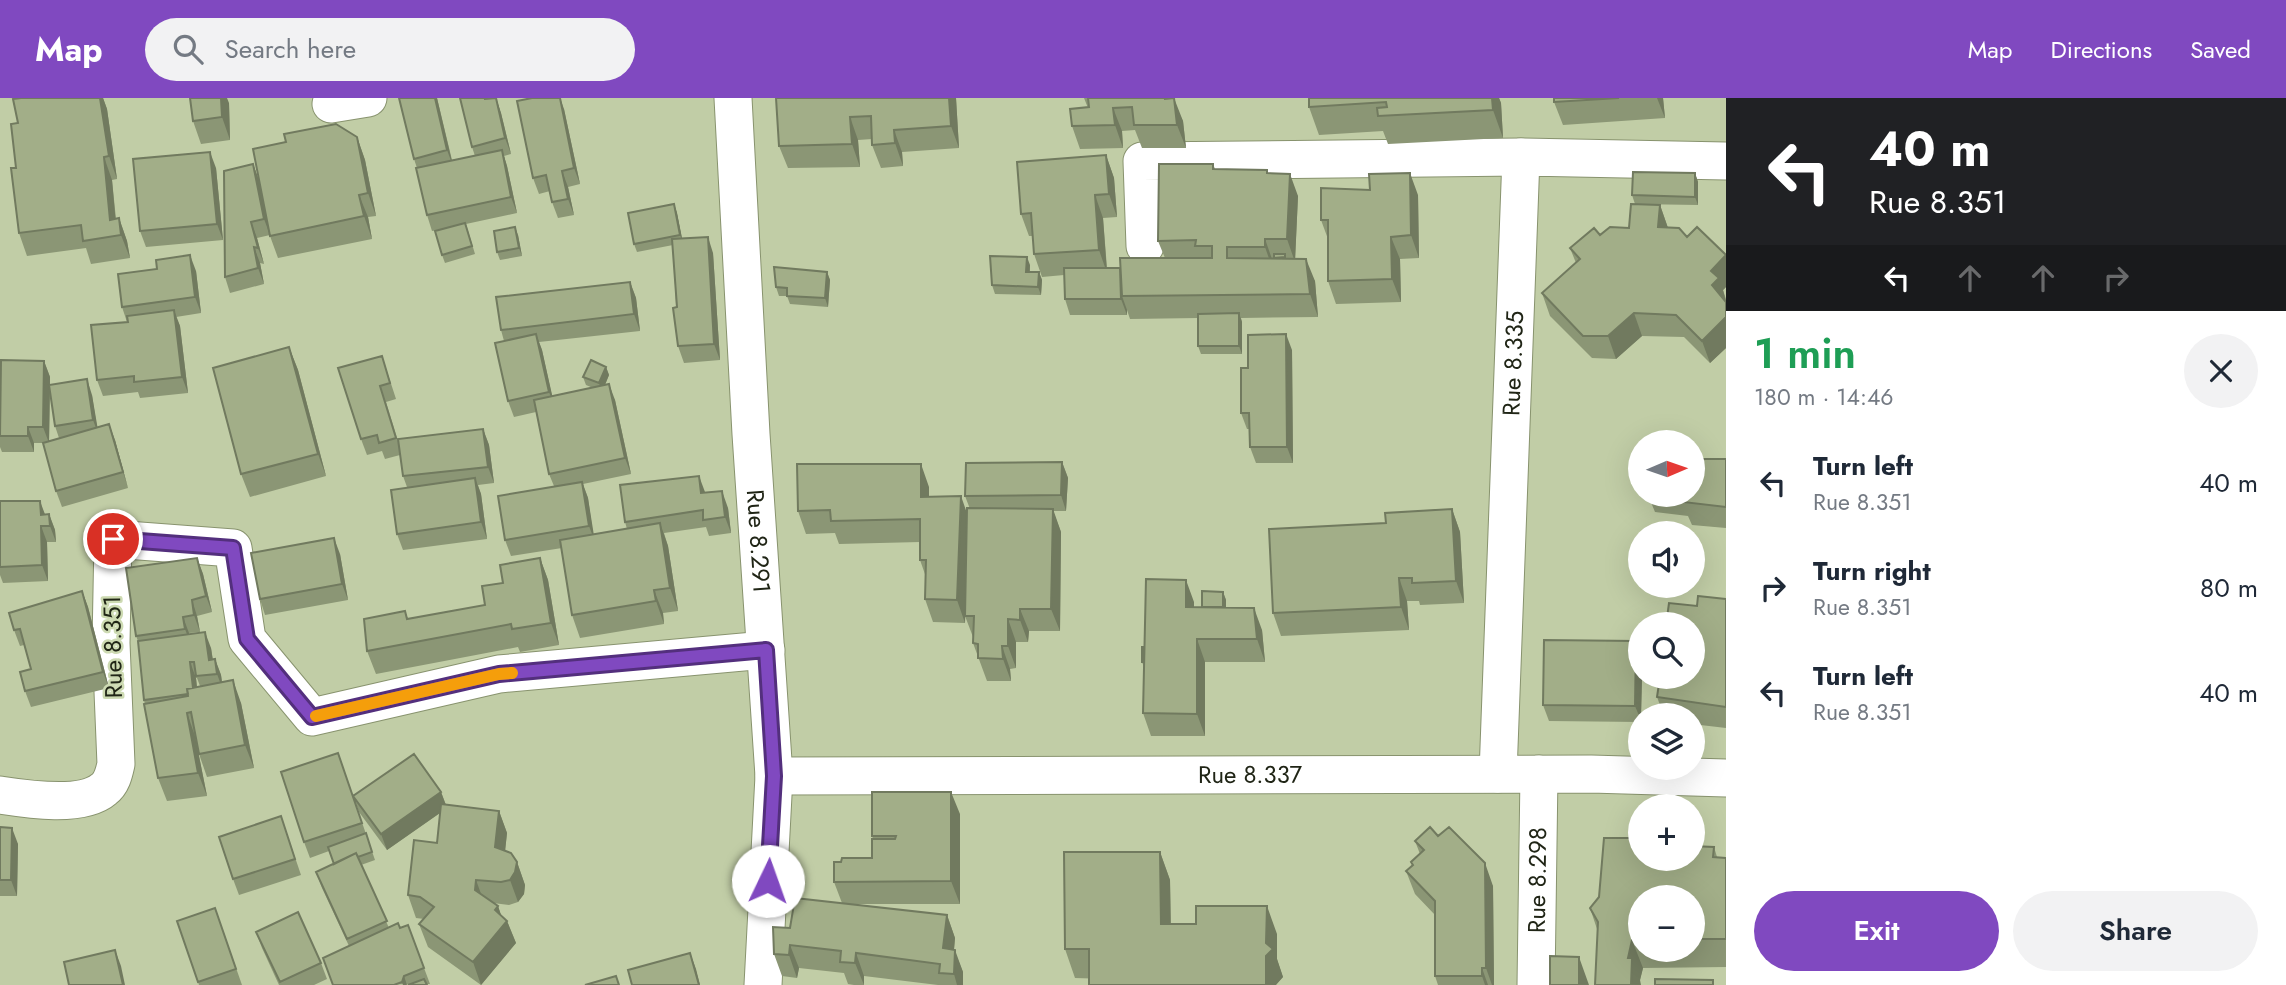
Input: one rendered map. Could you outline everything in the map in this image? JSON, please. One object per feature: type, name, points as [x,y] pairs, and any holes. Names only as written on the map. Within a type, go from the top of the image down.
[{"type":"street","points":[[331,104],[368,98]]},
{"type":"street","name":"Rue 8.291","points":[[733,98],[737,203],[774,776],[763,985]]},
{"type":"street","points":[[1145,246],[1142,161],[1521,157],[1726,161]]},
{"type":"street","name":"Rue 8.335","points":[[1498,774],[1521,157]]},
{"type":"street","name":"Rue 8.351","points":[[0,794],[34,800],[70,799],[91,796],[104,789],[112,779],[116,765],[111,643],[113,539],[233,548],[247,639],[312,717],[499,674],[766,650]]},
{"type":"street","name":"Rue 8.337","points":[[774,776],[1539,774],[1726,778]]},
{"type":"street","name":"Rue 8.298","points":[[1536,985],[1539,774]]},
{"type":"building","points":[[100,98],[109,156],[104,157],[110,220],[119,218],[121,235],[83,241],[81,225],[19,233],[11,168],[16,168],[11,124],[18,123],[13,99]]},
{"type":"building","points":[[190,98],[221,98],[222,117],[193,121]]},
{"type":"building","points":[[399,98],[435,98],[447,150],[414,159]]},
{"type":"building","points":[[460,98],[496,98],[505,138],[472,147]]},
{"type":"building","points":[[560,98],[574,168],[562,171],[568,199],[552,202],[546,175],[533,178],[517,101]]},
{"type":"building","points":[[776,98],[949,98],[951,126],[894,130],[895,143],[872,145],[871,116],[850,117],[852,144],[779,146]]},
{"type":"building","points":[[1088,98],[1174,98],[1177,125],[1134,125],[1132,107],[1113,108],[1115,125],[1072,126],[1070,109],[1089,107]]},
{"type":"building","points":[[1309,98],[1492,98],[1493,110],[1378,116],[1377,108],[1387,107],[1386,102],[1309,107]]},
{"type":"building","points":[[1554,98],[1619,98],[1554,102]]},
{"type":"building","points":[[336,124],[357,137],[368,193],[359,195],[364,216],[270,236],[253,149],[286,142],[284,134]]},
{"type":"building","points":[[502,150],[511,197],[427,215],[416,168]]},
{"type":"building","points":[[210,152],[217,224],[140,231],[133,159]]},
{"type":"building","points":[[1106,155],[1109,194],[1095,195],[1099,250],[1034,254],[1031,213],[1021,214],[1017,162]]},
{"type":"building","points":[[253,164],[264,219],[251,222],[258,248],[254,247],[258,268],[225,277],[224,171]]},
{"type":"building","points":[[1159,164],[1213,164],[1213,169],[1267,170],[1267,173],[1290,174],[1287,239],[1265,239],[1265,247],[1227,247],[1227,258],[1306,259],[1310,294],[1122,296],[1120,258],[1212,258],[1212,246],[1195,246],[1196,240],[1158,241]]},
{"type":"building","points":[[1633,172],[1695,173],[1695,197],[1632,195]]},
{"type":"building","points":[[1410,173],[1411,235],[1391,237],[1392,279],[1328,281],[1328,220],[1321,220],[1321,188],[1370,190],[1369,174]]},
{"type":"building","points":[[674,204],[680,235],[634,244],[628,213]]},
{"type":"building","points":[[1631,204],[1660,205],[1658,227],[1679,228],[1687,237],[1697,227],[1726,255],[1711,271],[1719,278],[1712,285],[1726,302],[1726,317],[1702,341],[1676,315],[1634,313],[1608,336],[1583,336],[1542,293],[1580,259],[1570,248],[1594,228],[1600,235],[1610,227],[1629,228]]},
{"type":"building","points":[[465,223],[472,246],[442,255],[435,231]]},
{"type":"building","points":[[515,227],[519,248],[497,252],[494,231]]},
{"type":"building","points":[[708,237],[714,344],[678,346],[673,308],[677,307],[672,239]]},
{"type":"building","points":[[1274,254],[1285,254],[1285,257],[1274,258]]},
{"type":"building","points":[[190,255],[195,297],[122,307],[118,274],[157,269],[156,260]]},
{"type":"building","points":[[990,256],[1027,257],[1026,272],[1039,272],[1038,287],[992,285]]},
{"type":"building","points":[[774,267],[827,272],[825,298],[787,296],[787,288],[776,287]]},
{"type":"building","points":[[1064,268],[1120,268],[1121,299],[1065,299]]},
{"type":"building","points":[[630,282],[634,314],[501,330],[496,297]]},
{"type":"building","points":[[174,310],[182,377],[134,382],[134,376],[97,380],[91,325],[128,322],[127,316]]},
{"type":"building","points":[[1239,313],[1239,346],[1198,346],[1198,314]]},
{"type":"building","points":[[536,334],[549,392],[508,401],[495,343]]},
{"type":"building","points":[[1286,334],[1287,447],[1250,447],[1249,413],[1241,413],[1241,368],[1248,368],[1248,335]]},
{"type":"building","points":[[289,347],[318,454],[241,474],[213,368]]},
{"type":"building","points":[[382,356],[390,383],[380,386],[396,438],[379,443],[377,435],[361,439],[338,368]]},
{"type":"building","points":[[1,360],[44,361],[43,427],[28,427],[28,436],[0,436]]},
{"type":"building","points":[[591,360],[606,367],[599,383],[583,377]]},
{"type":"building","points":[[87,379],[93,420],[55,426],[49,385]]},
{"type":"building","points":[[609,384],[625,458],[549,474],[534,400]]},
{"type":"building","points":[[109,424],[123,472],[56,491],[43,443]]},
{"type":"building","points":[[483,429],[488,467],[403,476],[398,439]]},
{"type":"building","points":[[1705,459],[1726,459],[1726,507],[1705,505]]},
{"type":"building","points":[[1062,462],[1061,495],[965,496],[966,463]]},
{"type":"building","points":[[797,464],[921,464],[921,497],[961,496],[957,600],[925,599],[926,560],[920,560],[920,519],[831,521],[830,510],[798,511]]},
{"type":"building","points":[[699,476],[701,493],[722,491],[725,517],[703,520],[703,510],[625,522],[620,485]]},
{"type":"building","points":[[475,478],[481,522],[397,534],[391,490]]},
{"type":"building","points":[[582,482],[589,526],[505,540],[498,496]]},
{"type":"building","points":[[0,501],[40,501],[41,515],[49,514],[50,526],[41,526],[42,565],[0,567]]},
{"type":"building","points":[[967,508],[1053,509],[1051,609],[1020,609],[1020,620],[1008,619],[1008,646],[1002,646],[1003,659],[978,658],[978,644],[973,643],[974,616],[965,616]]},
{"type":"building","points":[[1452,509],[1456,581],[1412,583],[1412,578],[1399,578],[1401,607],[1273,613],[1269,529],[1386,523],[1385,513]]},
{"type":"building","points":[[660,523],[670,588],[654,590],[656,601],[572,615],[560,540]]},
{"type":"building","points":[[334,538],[342,584],[260,599],[251,553]]},
{"type":"building","points":[[197,558],[206,596],[192,600],[194,615],[183,617],[185,629],[136,636],[126,568]]},
{"type":"building","points":[[540,558],[551,623],[512,629],[511,624],[367,651],[364,619],[405,611],[407,619],[485,605],[482,586],[503,583],[500,565]]},
{"type":"building","points":[[1146,579],[1186,580],[1186,607],[1254,608],[1257,639],[1197,639],[1197,714],[1143,713]]},
{"type":"building","points":[[82,591],[103,672],[25,691],[20,672],[31,669],[20,629],[14,630],[9,613]]},
{"type":"building","points":[[1202,591],[1223,592],[1223,607],[1202,607]]},
{"type":"building","points":[[1698,598],[1726,599],[1726,707],[1657,697],[1658,689],[1705,689],[1705,612],[1668,612],[1669,603],[1697,606]]},
{"type":"building","points":[[205,632],[209,660],[215,659],[217,674],[196,676],[194,662],[190,662],[193,688],[187,689],[188,694],[144,700],[138,641]]},
{"type":"building","points":[[1544,640],[1628,641],[1628,689],[1635,689],[1635,703],[1628,703],[1628,706],[1543,705]]},
{"type":"building","points":[[233,680],[245,745],[199,754],[191,712],[187,713],[198,773],[158,778],[144,704],[188,696],[187,689]]},
{"type":"building","points":[[338,753],[362,823],[304,842],[281,772]]},
{"type":"building","points":[[414,754],[441,792],[381,834],[353,796]]},
{"type":"building","points":[[872,792],[951,792],[951,881],[834,882],[834,862],[841,862],[842,858],[872,858],[872,839],[895,839],[896,836],[872,836]]},
{"type":"building","points":[[441,804],[499,811],[495,847],[511,853],[517,862],[510,880],[476,880],[475,890],[498,906],[495,910],[507,921],[473,962],[419,924],[434,907],[420,897],[408,895],[414,840],[437,843]]},
{"type":"building","points":[[281,816],[295,859],[233,879],[219,837]]},
{"type":"building","points":[[0,827],[12,828],[11,880],[0,880]]},
{"type":"building","points":[[1430,827],[1438,836],[1449,827],[1485,863],[1486,968],[1482,968],[1482,976],[1435,976],[1435,901],[1406,871],[1424,850],[1415,841]]},
{"type":"building","points":[[366,833],[372,852],[358,857],[356,853],[334,864],[328,847]]},
{"type":"building","points":[[1604,838],[1628,838],[1628,871],[1705,871],[1705,847],[1714,847],[1713,857],[1726,858],[1726,939],[1705,939],[1705,885],[1628,885],[1628,962],[1632,962],[1631,985],[1595,985],[1598,922],[1590,908],[1599,897]]},
{"type":"building","points":[[1064,852],[1160,852],[1161,924],[1196,924],[1196,906],[1267,906],[1266,943],[1273,949],[1266,956],[1266,985],[1089,985],[1089,949],[1065,949]]},
{"type":"building","points":[[356,853],[387,921],[347,939],[316,872]]},
{"type":"building","points":[[795,898],[947,915],[943,948],[955,950],[954,974],[939,973],[940,964],[856,953],[855,963],[840,962],[841,951],[790,945],[789,955],[774,954],[773,927],[790,928]]},
{"type":"building","points":[[215,908],[236,969],[198,982],[177,921]]},
{"type":"building","points":[[298,912],[321,963],[280,982],[256,932]]},
{"type":"building","points":[[398,923],[400,928],[408,925],[424,968],[404,976],[402,982],[394,985],[333,985],[323,958]]},
{"type":"building","points":[[115,950],[123,985],[69,985],[64,962]]},
{"type":"building","points":[[690,953],[699,985],[632,985],[628,970]]},
{"type":"building","points":[[1550,956],[1579,957],[1579,985],[1550,985]]},
{"type":"building","points":[[616,976],[619,985],[585,985]]},
{"type":"building","points":[[424,979],[427,985],[408,985]]},
{"type":"building","points":[[1655,979],[1713,980],[1713,985],[1655,985]]},
{"type":"slow traffic","points":[[316,716],[512,673]]},
{"type":"route","points":[[113,539],[233,548],[247,639],[312,717],[499,674],[766,650],[774,776],[768,881]]}]
